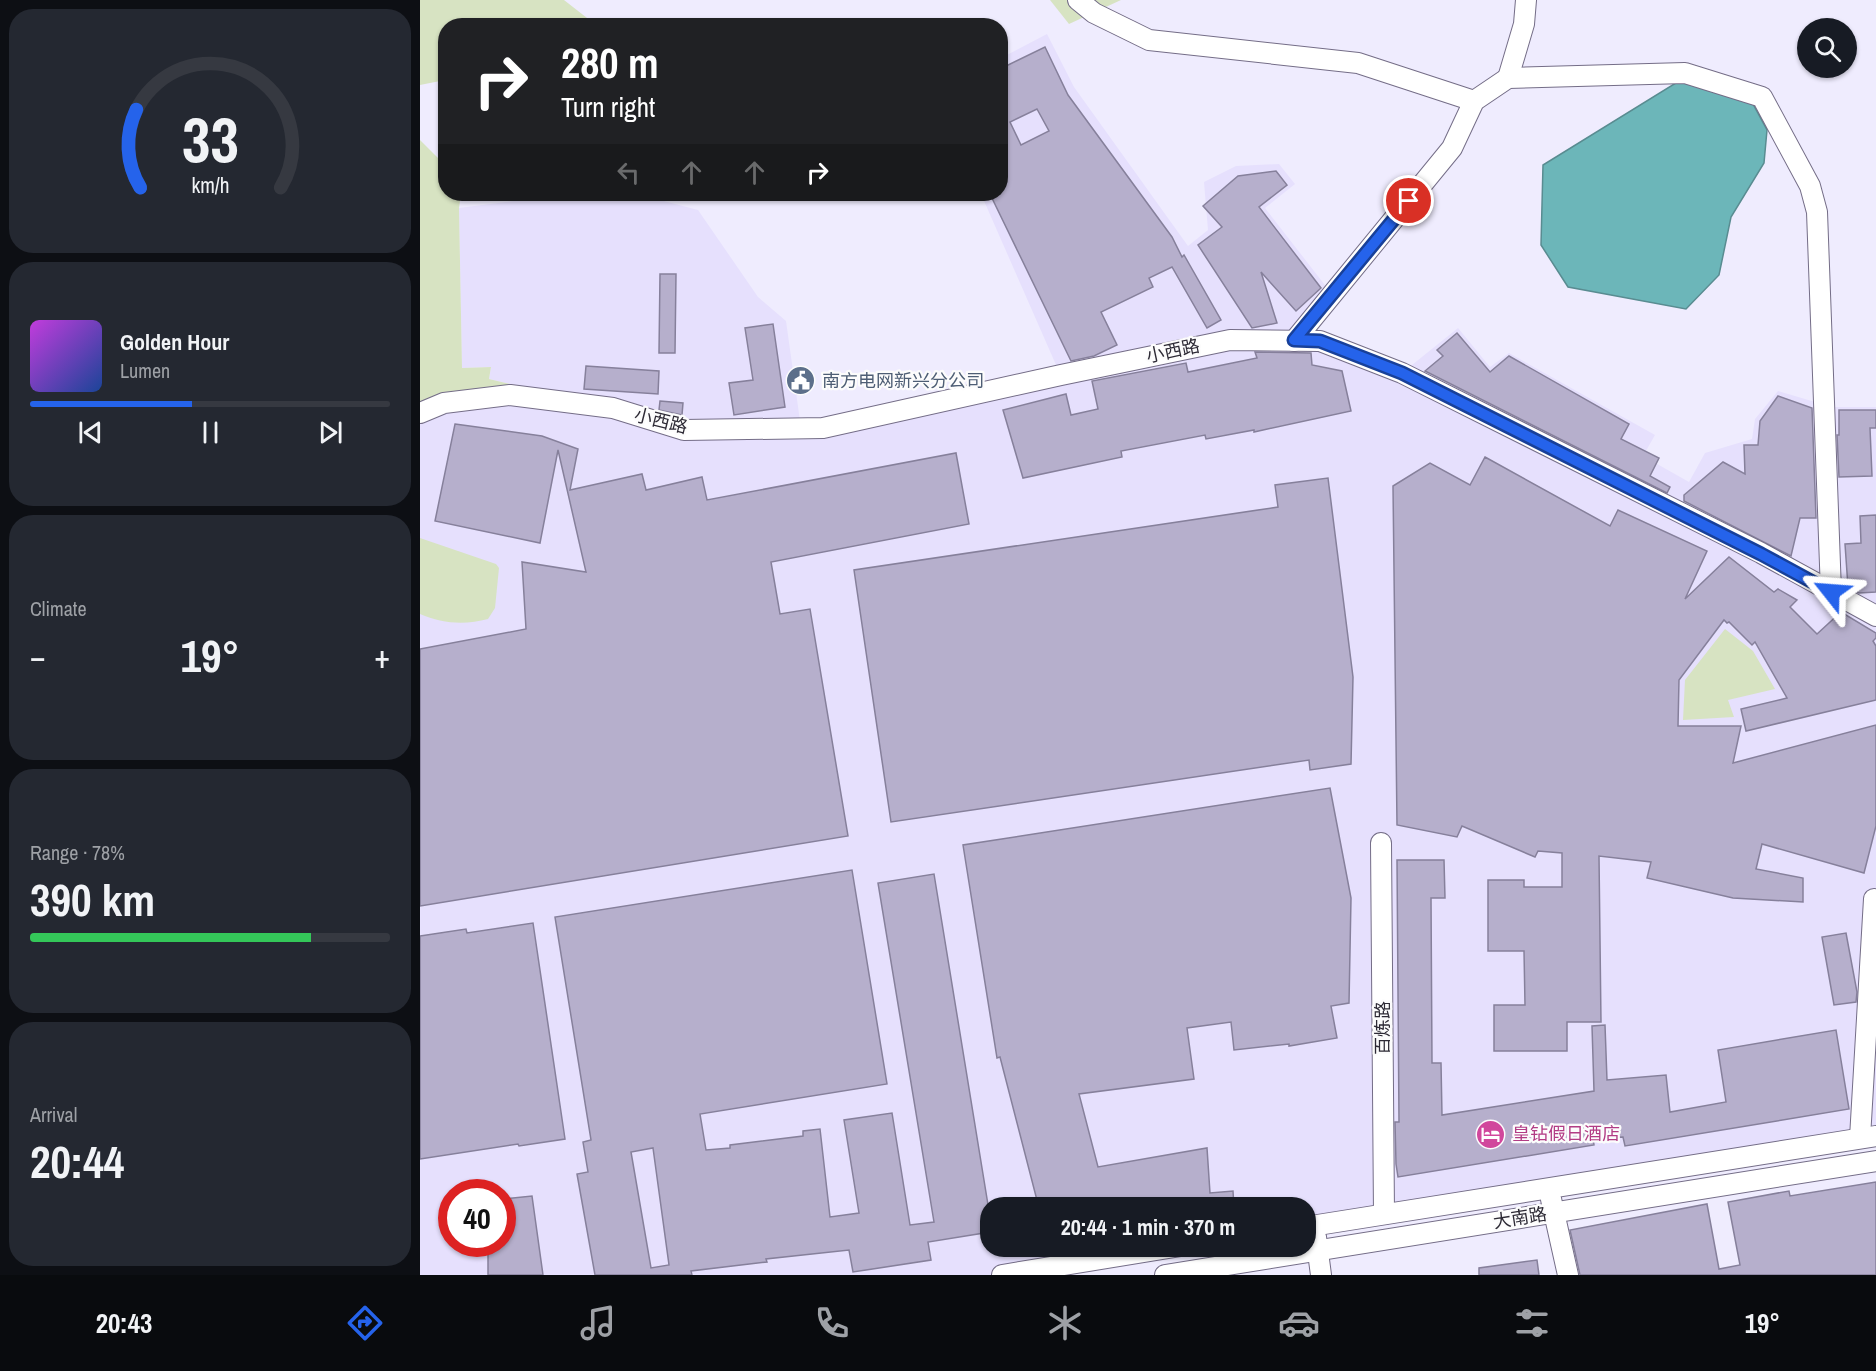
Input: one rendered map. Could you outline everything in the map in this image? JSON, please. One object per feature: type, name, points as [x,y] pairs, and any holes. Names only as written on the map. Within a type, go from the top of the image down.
[{"type":"street","points":[[1078,0],[1094,13],[1149,40],[1358,63],[1474,101]]},
{"type":"street","points":[[1508,78],[1524,24],[1526,0]]},
{"type":"street","points":[[1294,340],[1452,148],[1474,101],[1508,78],[1686,73],[1762,97],[1810,186],[1817,212],[1831,592]]},
{"type":"street","name":"小西路","points":[[420,413],[444,403],[510,395],[613,408],[684,430],[823,428],[1230,340],[1320,341],[1402,373],[1761,554],[1876,616]]},
{"type":"street","name":"百炼路","points":[[1382,843],[1384,1214]]},
{"type":"street","points":[[1868,1137],[1874,899]]},
{"type":"street","name":"大南路","points":[[1316,1225],[1868,1137]]},
{"type":"street","name":"大南路","points":[[1165,1275],[1876,1161]]},
{"type":"street","points":[[1548,1188],[1568,1275]]},
{"type":"street","points":[[1316,1245],[1321,1275]]},
{"type":"street","points":[[1002,1275],[1102,1267],[1140,1257]]},
{"type":"shaded area","points":[[420,0],[564,0],[587,18],[438,18],[438,81],[420,85]]},
{"type":"shaded area","points":[[1050,0],[1121,0],[1069,24]]},
{"type":"shaded area","points":[[1047,34],[1074,87],[1188,246],[1208,230],[1204,182],[1236,166],[1279,164],[1295,184],[1265,208],[1328,289],[1296,332],[1402,373],[1458,328],[1490,367],[1509,353],[1655,435],[1643,456],[1689,482],[1705,453],[1752,439],[1755,419],[1778,391],[1832,407],[1876,407],[1876,1136],[1316,1225],[1316,1197],[980,1197],[980,1257],[1119,1257],[1005,1275],[420,1275],[420,413],[444,403],[604,406],[489,379],[491,367],[462,368],[459,208],[514,201],[664,201],[698,210],[758,297],[786,321],[801,428],[1060,374],[984,201],[1008,201],[1008,54]]},
{"type":"shaded area","points":[[1679,81],[1747,93],[1767,130],[1764,163],[1731,217],[1719,275],[1686,309],[1568,287],[1541,245],[1543,165]]},
{"type":"shaded area","points":[[420,140],[438,158],[438,201],[460,201],[462,368],[491,367],[489,379],[613,408],[510,395],[420,413]]},
{"type":"shaded area","points":[[420,538],[496,564],[499,568],[495,608],[488,619],[454,623],[420,614]]},
{"type":"shaded area","points":[[1725,629],[1753,651],[1775,689],[1728,700],[1734,717],[1683,720],[1685,680]]},
{"type":"building","points":[[1045,47],[1068,95],[1172,237],[1221,320],[1207,328],[1172,267],[1149,278],[1153,287],[1101,312],[1117,345],[1094,356],[1071,361],[993,201],[1008,201],[1008,65]],"holes":[[[1037,109],[1049,131],[1021,145],[1010,122]]]},
{"type":"building","points":[[1276,171],[1287,185],[1259,207],[1321,288],[1296,311],[1261,272],[1277,323],[1252,328],[1198,245],[1222,227],[1203,206],[1238,176]]},
{"type":"building","points":[[660,274],[676,274],[675,353],[659,353]]},
{"type":"building","points":[[773,324],[785,407],[734,415],[729,383],[753,380],[745,328]]},
{"type":"building","points":[[1457,333],[1490,372],[1509,356],[1629,424],[1621,439],[1659,458],[1650,476],[1670,487],[1667,493],[1425,371],[1443,356],[1437,350]]},
{"type":"building","points":[[1255,352],[1311,353],[1312,365],[1342,371],[1351,411],[1254,432],[1254,430],[1206,439],[1205,435],[1121,451],[1122,457],[1023,478],[1003,410],[1066,394],[1071,415],[1098,409],[1092,381],[1186,363],[1188,372],[1257,358]]},
{"type":"building","points":[[586,366],[659,371],[658,394],[584,389]]},
{"type":"building","points":[[1778,396],[1812,408],[1816,518],[1800,518],[1791,556],[1684,501],[1684,495],[1723,462],[1745,474],[1744,445],[1758,445],[1760,421]]},
{"type":"building","points":[[660,401],[683,403],[682,415],[659,410]]},
{"type":"building","points":[[1839,410],[1876,410],[1876,428],[1870,428],[1872,476],[1839,477],[1837,435],[1839,435]]},
{"type":"building","points":[[455,424],[542,436],[578,449],[570,490],[642,474],[646,490],[702,477],[707,500],[956,453],[969,524],[771,562],[780,614],[810,609],[848,836],[420,906],[420,649],[526,629],[522,562],[586,572],[558,450],[540,543],[435,521]]},
{"type":"building","points":[[1485,457],[1610,526],[1618,510],[1707,551],[1685,599],[1729,557],[1774,592],[1778,589],[1797,600],[1790,607],[1817,634],[1841,612],[1876,633],[1873,641],[1876,646],[1876,700],[1746,731],[1741,709],[1787,698],[1755,642],[1752,645],[1729,622],[1724,620],[1679,680],[1678,726],[1741,726],[1733,763],[1876,725],[1876,826],[1864,873],[1762,844],[1756,869],[1803,878],[1803,902],[1733,898],[1647,878],[1651,862],[1599,856],[1601,1022],[1567,1022],[1567,1051],[1494,1051],[1494,1005],[1525,1005],[1524,951],[1488,951],[1488,880],[1524,880],[1524,887],[1562,887],[1562,853],[1538,851],[1535,857],[1462,826],[1457,837],[1397,825],[1393,486],[1430,463],[1470,485]]},
{"type":"building","points":[[1328,478],[1353,677],[1351,764],[1310,770],[1309,760],[891,822],[854,570],[1278,507],[1275,485]]},
{"type":"building","points":[[1876,515],[1876,592],[1859,593],[1848,587],[1845,544],[1861,543],[1860,516]]},
{"type":"building","points":[[1330,788],[1351,898],[1349,1003],[1331,1006],[1337,1038],[1289,1046],[1289,1044],[1234,1050],[1231,1022],[1187,1028],[1194,1079],[1079,1094],[1098,1167],[1207,1148],[1210,1193],[1233,1191],[1233,1197],[1036,1197],[1000,1057],[997,1058],[963,845]]},
{"type":"building","points":[[1397,860],[1444,860],[1445,898],[1431,898],[1432,1063],[1441,1063],[1442,1115],[1594,1091],[1592,1026],[1605,1025],[1607,1080],[1666,1075],[1670,1112],[1726,1102],[1718,1050],[1836,1030],[1849,1109],[1625,1146],[1623,1137],[1593,1138],[1594,1145],[1398,1177],[1395,1122],[1399,1122]]},
{"type":"building","points":[[852,870],[887,1084],[700,1114],[706,1150],[803,1136],[803,1131],[820,1129],[830,1217],[859,1213],[844,1120],[892,1113],[910,1225],[934,1222],[878,883],[934,874],[987,1197],[980,1197],[980,1234],[928,1242],[931,1260],[853,1272],[849,1250],[766,1259],[767,1262],[691,1271],[692,1275],[595,1275],[577,1174],[588,1172],[583,1142],[591,1140],[555,917]],"holes":[[[653,1148],[669,1265],[651,1268],[631,1152]]]},
{"type":"building","points":[[533,923],[565,1139],[420,1159],[420,936],[466,929],[467,933]]},
{"type":"building","points":[[1846,933],[1857,992],[1856,1002],[1834,1005],[1822,937]]},
{"type":"building","points":[[1876,1182],[1876,1275],[1580,1275],[1570,1230],[1707,1204],[1719,1269],[1740,1265],[1728,1202],[1789,1191],[1790,1196]]},
{"type":"building","points":[[532,1196],[543,1275],[488,1275],[488,1257],[516,1257],[516,1198]]},
{"type":"building","points":[[1537,1260],[1539,1275],[1479,1275],[1479,1268]]},
{"type":"place","name":"南方电网新兴分公司","points":[[801,381]]},
{"type":"place","name":"皇钻假日酒店","points":[[1491,1134]]},
{"type":"route","points":[[1409,201],[1294,340],[1320,341],[1402,373],[1761,554],[1831,592]]}]
